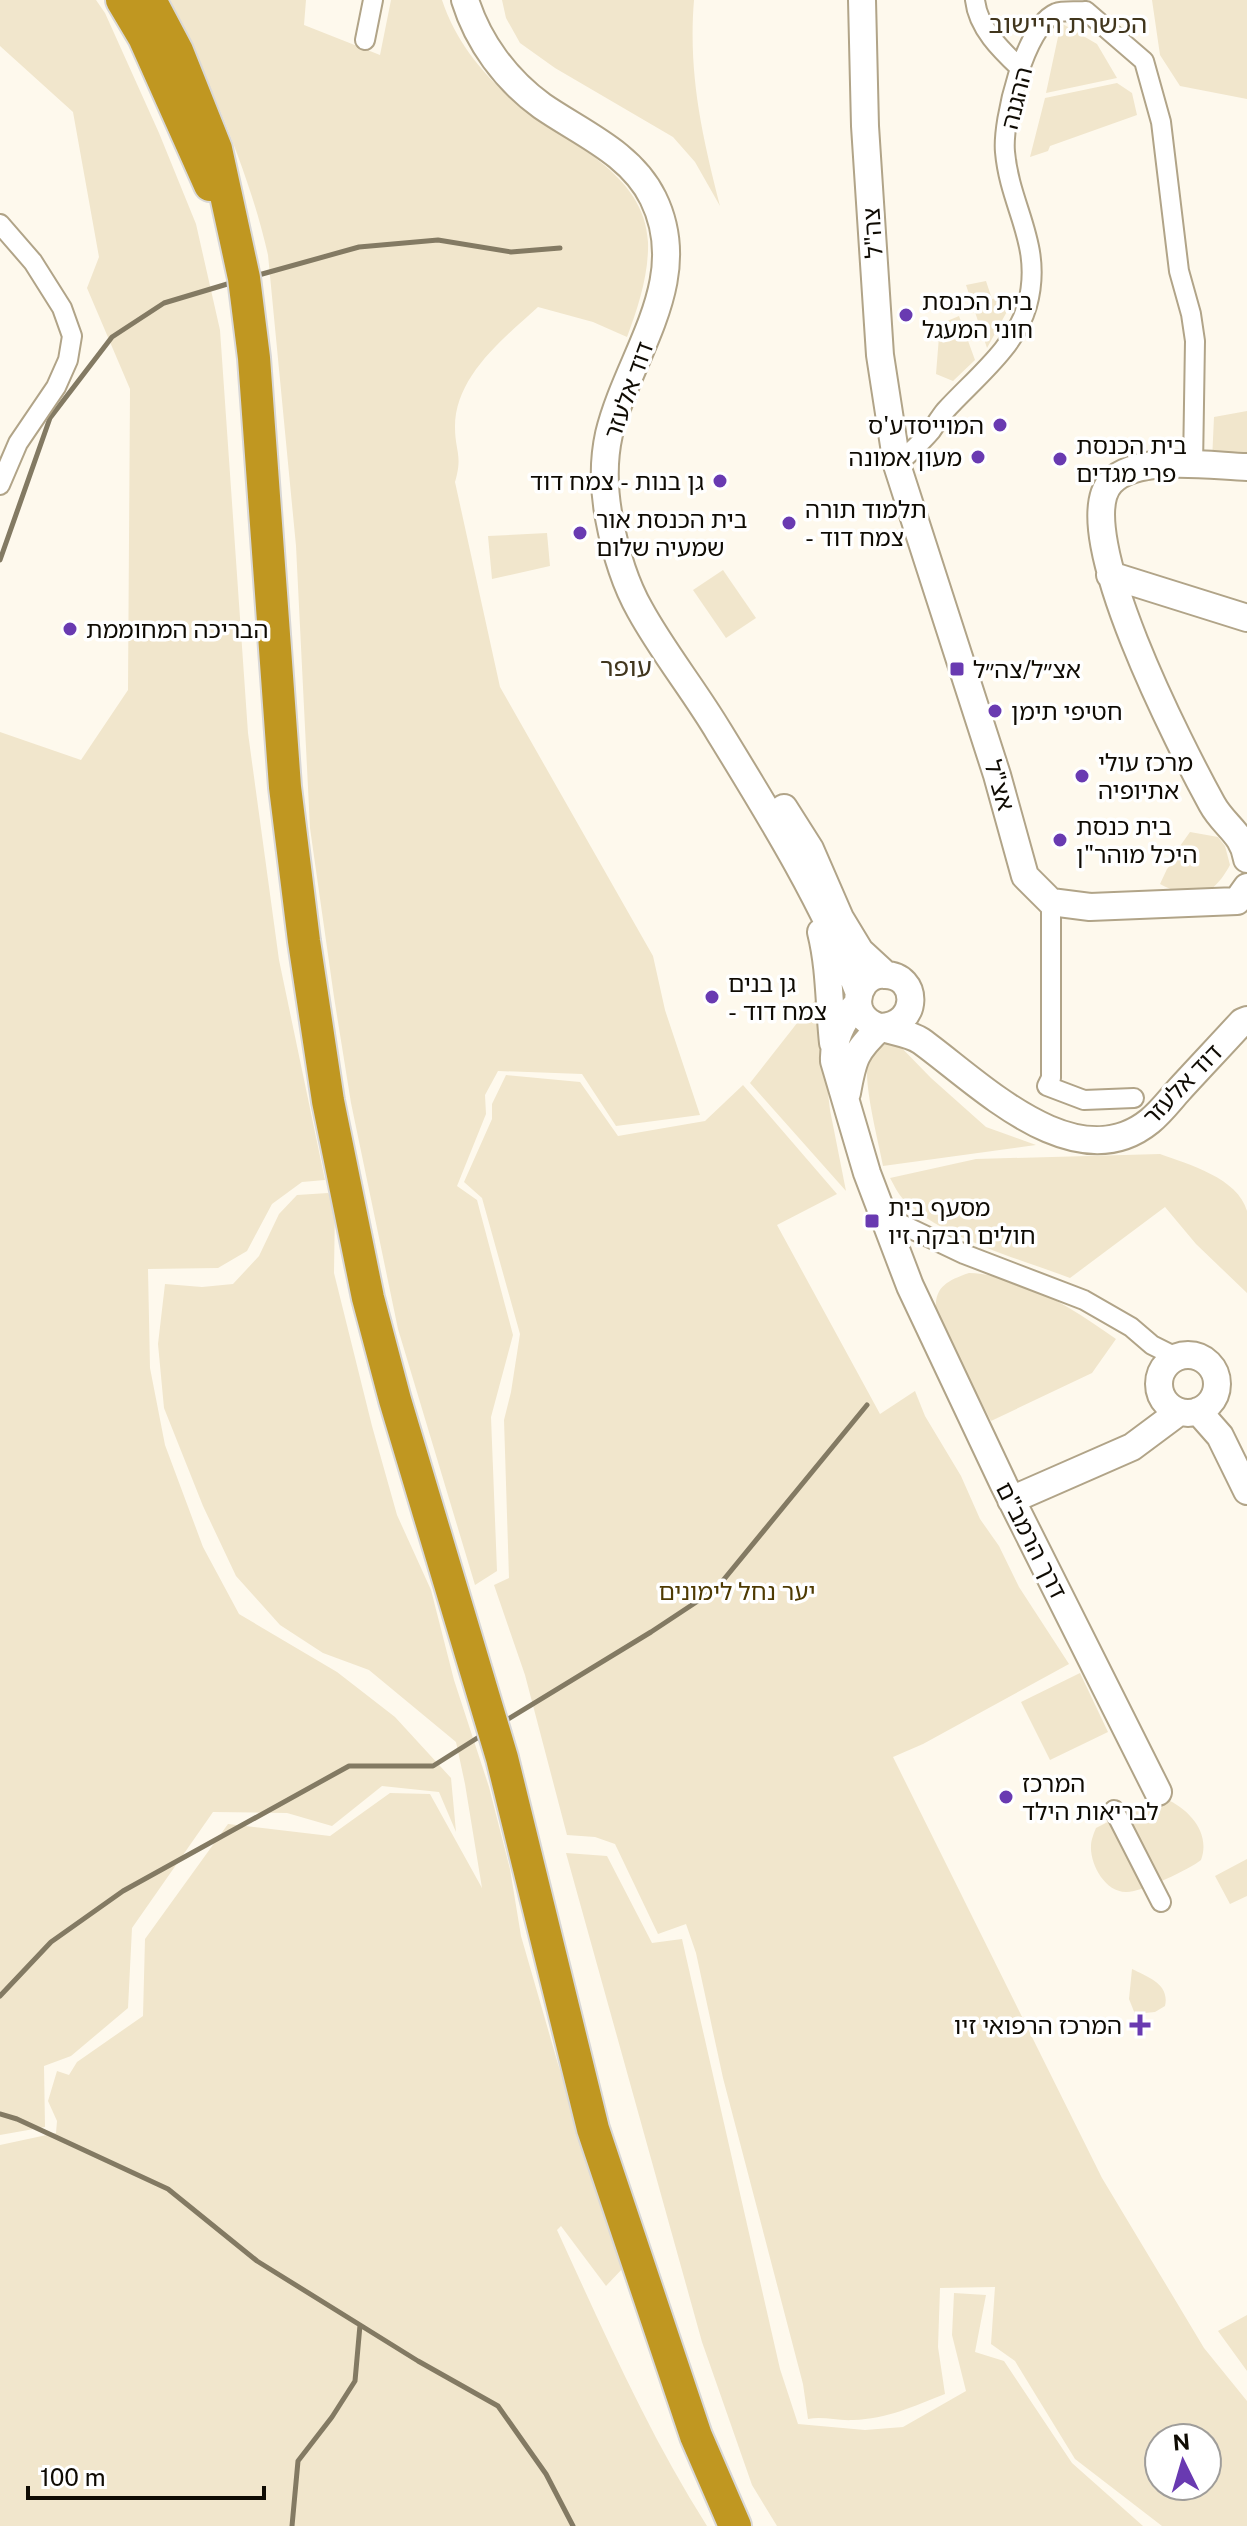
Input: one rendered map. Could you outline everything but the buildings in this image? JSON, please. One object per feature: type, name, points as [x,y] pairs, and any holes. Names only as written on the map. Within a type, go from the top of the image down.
[{"type":"highway","points":[[122,0],[144,37],[202,171],[231,223]]},
{"type":"highway","points":[[150,0],[171,40],[216,149],[244,278],[254,358],[285,787],[328,1101],[368,1298],[395,1400],[502,1758],[593,2129],[696,2436],[735,2526]]},
{"type":"highway","points":[[162,0],[171,40]]},
{"type":"street","points":[[365,40],[373,0]]},
{"type":"street","name":"דוד אלעזר","points":[[465,0],[481,39],[510,77],[541,105],[600,142],[626,163],[641,180],[657,209],[666,238],[664,281],[660,300],[609,435],[605,461],[609,516],[617,555],[640,611],[719,731],[794,861],[847,960],[859,998]]},
{"type":"street","name":"דוד אלעזר","points":[[484,0],[496,30],[530,72],[551,91],[610,128],[638,150],[668,189],[683,236],[682,284],[673,316],[626,438],[623,486],[634,550],[655,602],[742,735],[797,832],[810,849],[860,951],[885,974]]},
{"type":"street","name":"צה\"ל","points":[[862,0],[865,126],[880,355],[897,465]]},
{"type":"street","points":[[975,0],[975,7],[994,43],[1020,68]]},
{"type":"street","name":"ההגנה","points":[[897,465],[1002,351],[1026,311],[1033,284],[1029,236],[1013,195],[1005,149],[1011,99],[1020,68],[1042,24],[1056,6],[1086,11],[1144,61],[1161,122],[1179,271],[1195,341],[1193,466]]},
{"type":"street","points":[[0,224],[33,262],[62,308],[72,336],[68,360],[56,387],[18,443],[0,485]]},
{"type":"street","name":"אצ\"ל","points":[[897,465],[992,760],[1025,876],[1051,902]]},
{"type":"street","points":[[1247,467],[1149,466],[1131,470],[1105,491],[1101,501],[1101,525],[1110,575],[1143,663],[1214,808],[1245,843],[1247,859]]},
{"type":"street","points":[[1101,525],[1112,496],[1134,481],[1179,477],[1247,480]]},
{"type":"street","points":[[1110,575],[1247,618]]},
{"type":"street","name":"דרך הרמב\"ם","points":[[794,861],[814,908],[828,961],[834,1061],[882,1215],[910,1286],[1008,1493],[1158,1792]]},
{"type":"street","points":[[1134,1098],[1084,1100],[1047,1086],[1051,1078],[1051,902],[1090,907],[1237,901],[1247,887]]},
{"type":"street","points":[[834,1045],[847,1014],[868,980],[885,974],[901,980],[910,994],[911,1003],[903,1019],[881,1027],[865,1018],[859,998]]},
{"type":"street","name":"דוד אלעזר","points":[[911,1003],[920,1023],[980,1087]]},
{"type":"street","name":"דוד אלעזר","points":[[881,1027],[917,1038],[1028,1120],[1081,1139],[1126,1134],[1151,1120],[1247,1020]]},
{"type":"street","name":"דרך הרמב\"ם","points":[[846,1101],[853,1059],[865,1041],[881,1027]]},
{"type":"street","points":[[882,1215],[964,1254],[1084,1300],[1131,1327],[1165,1356],[1197,1357],[1213,1370],[1216,1389],[1148,1432],[1132,1447],[1008,1493]]},
{"type":"street","points":[[1165,1356],[1159,1382],[1220,1436],[1247,1491]]},
{"type":"street","points":[[1114,1810],[1161,1902]]},
{"type":"green space","points":[[0,0],[96,0],[105,13],[159,133],[196,224],[220,330],[248,733],[279,960],[325,1180],[302,1182],[272,1204],[247,1251],[218,1268],[148,1269],[150,1368],[165,1445],[203,1547],[239,1614],[337,1672],[395,1717],[451,1778],[456,1832],[439,1792],[382,1786],[332,1826],[287,1813],[213,1812],[132,1928],[128,2008],[71,2056],[44,2066],[45,2127],[0,2135],[0,732],[81,760],[128,690],[130,389],[87,288],[99,257],[73,112],[0,46]]},
{"type":"green space","points":[[170,0],[306,0],[304,25],[380,55],[391,0],[442,0],[455,31],[496,85],[619,178],[644,218],[648,242],[647,266],[627,337],[593,322],[538,307],[497,345],[463,391],[455,427],[459,459],[455,482],[500,687],[653,956],[665,1010],[700,1115],[616,1126],[582,1074],[498,1071],[485,1095],[486,1114],[457,1186],[477,1200],[513,1335],[491,1417],[497,1571],[475,1585],[398,1329],[351,1103],[334,997],[310,828],[296,546],[268,255],[239,158]]},
{"type":"green space","points":[[502,0],[694,0],[693,53],[698,104],[720,206],[695,162],[673,137],[555,68],[520,43],[506,18]]},
{"type":"green space","points":[[1152,0],[1247,0],[1247,99],[1180,86],[1160,55]]},
{"type":"green space","points":[[1061,23],[1097,44],[1117,78],[1046,93]]},
{"type":"green space","points":[[1117,83],[1132,93],[1137,115],[1050,146],[1048,151],[1030,157],[1045,98]]},
{"type":"green space","points":[[986,281],[992,299],[1016,295],[987,348],[966,285]]},
{"type":"green space","points":[[959,316],[975,360],[953,381],[936,374],[940,324]]},
{"type":"green space","points":[[1247,411],[1247,463],[1212,461],[1214,417]]},
{"type":"green space","points":[[547,533],[550,566],[492,579],[488,536]]},
{"type":"green space","points":[[723,570],[756,618],[726,638],[693,590]]},
{"type":"green space","points":[[1190,832],[1218,837],[1225,846],[1230,865],[1209,890],[1192,895],[1160,884],[1167,869],[1182,852],[1180,846]]},
{"type":"green space","points":[[823,990],[822,1042],[830,1110],[846,1191],[750,1083]]},
{"type":"green space","points":[[895,1041],[986,1127],[1036,1145],[883,1166],[867,1067],[873,1052]]},
{"type":"green space","name":"יער נחל לימונים","points":[[506,1075],[580,1082],[618,1136],[705,1121],[743,1085],[837,1194],[777,1225],[880,1414],[915,1391],[925,1416],[961,1476],[980,1519],[1069,1664],[923,1744],[893,1757],[1102,2178],[1204,2348],[1247,2401],[1247,2526],[1162,2526],[1075,2459],[1015,2361],[991,2344],[995,2287],[940,2288],[938,2347],[945,2394],[877,2417],[808,2419],[803,2384],[723,2078],[696,1953],[686,1924],[658,1934],[615,1844],[595,1837],[567,1835],[525,1675],[494,1585],[509,1578],[504,1420],[520,1334],[482,1198],[464,1182],[492,1119],[492,1104]]},
{"type":"green space","points":[[1160,1154],[1211,1174],[1242,1199],[1247,1211],[1247,1293],[1196,1244],[1165,1207],[1070,1278],[982,1246],[939,1226],[904,1200],[890,1178],[976,1159]]},
{"type":"green space","points":[[328,1193],[335,1205],[334,1273],[372,1426],[397,1515],[431,1590],[454,1680],[489,1787],[510,1869],[521,1936],[623,2268],[606,2286],[561,2226],[557,2230],[646,2418],[707,2526],[0,2526],[0,2145],[56,2133],[57,2121],[48,2101],[57,2071],[69,2075],[77,2062],[143,2016],[145,1939],[228,1824],[330,1836],[390,1793],[430,1794],[482,1888],[456,1742],[369,1670],[323,1653],[280,1625],[236,1576],[203,1506],[164,1408],[158,1344],[165,1284],[202,1287],[233,1284],[259,1256],[279,1214],[297,1195]]},
{"type":"green space","points":[[969,1273],[989,1275],[1028,1287],[1065,1305],[1116,1339],[1092,1373],[991,1421],[938,1320],[936,1310],[938,1295],[945,1284]]},
{"type":"green space","points":[[1080,1673],[1108,1732],[1050,1760],[1021,1702]]},
{"type":"green space","points":[[1166,1799],[1183,1809],[1196,1823],[1203,1840],[1201,1860],[1142,1889],[1118,1891],[1100,1876],[1093,1861],[1091,1844],[1096,1828],[1151,1800]]},
{"type":"green space","points":[[566,1853],[607,1856],[652,1943],[682,1939],[780,2369],[798,2424],[865,2430],[903,2427],[966,2391],[952,2335],[954,2293],[986,2295],[975,2352],[1004,2361],[1072,2463],[1143,2526],[777,2526],[752,2485],[702,2342]]},
{"type":"green space","points":[[1247,1859],[1247,1896],[1230,1904],[1215,1876]]},
{"type":"green space","points":[[1132,1969],[1161,1987],[1166,1998],[1165,2006],[1155,2012],[1135,2014],[1129,1999]]},
{"type":"green space","points":[[1247,2315],[1247,2371],[1218,2331]]},
{"type":"waterway","points":[[255,276],[359,247],[438,240],[511,252],[560,248]]},
{"type":"waterway","points":[[0,560],[50,418],[112,337],[164,303],[234,282]]},
{"type":"waterway","points":[[505,1721],[716,1589],[867,1405]]},
{"type":"waterway","points":[[0,1996],[51,1942],[123,1891],[349,1766],[433,1766],[482,1735]]},
{"type":"waterway","points":[[0,2114],[168,2189],[257,2261],[418,2361],[498,2406],[546,2474],[573,2526]]},
{"type":"waterway","points":[[292,2526],[298,2461],[355,2381],[360,2325]]},
{"type":"place","name":"בית הכנסת חוני המעגל","points":[[906,315]]},
{"type":"place","name":"המוייסדע'ס","points":[[1000,425]]},
{"type":"place","name":"מעון אמונה","points":[[978,457]]},
{"type":"place","name":"בית הכנסת פרי מגדים","points":[[1060,459]]},
{"type":"place","name":"גן בנות - צמח דוד","points":[[720,481]]},
{"type":"place","name":"תלמוד תורה - צמח דוד","points":[[789,523]]},
{"type":"place","name":"בית הכנסת אור שמעיה שלום","points":[[580,533]]},
{"type":"place","name":"הבריכה המחוממת","points":[[70,629]]},
{"type":"place","name":"אצ״ל/צה״ל","points":[[957,669]]},
{"type":"place","name":"חטיפי תימן","points":[[995,711]]},
{"type":"place","name":"מרכז עולי אתיופיה","points":[[1082,776]]},
{"type":"place","name":"בית כנסת היכל מוהר\"ן","points":[[1060,840]]},
{"type":"place","name":"גן בנים - צמח דוד","points":[[712,997]]},
{"type":"place","name":"מסעף בית חולים רבקה זיו","points":[[872,1221]]},
{"type":"place","name":"המרכז לבריאות הילד","points":[[1006,1797]]},
{"type":"place","name":"המרכז הרפואי זיו","points":[[1140,2025]]},
{"type":"district","name":"הכשרת היישוב","points":[[1068,23]]},
{"type":"district","name":"עופר","points":[[626,666]]}]
